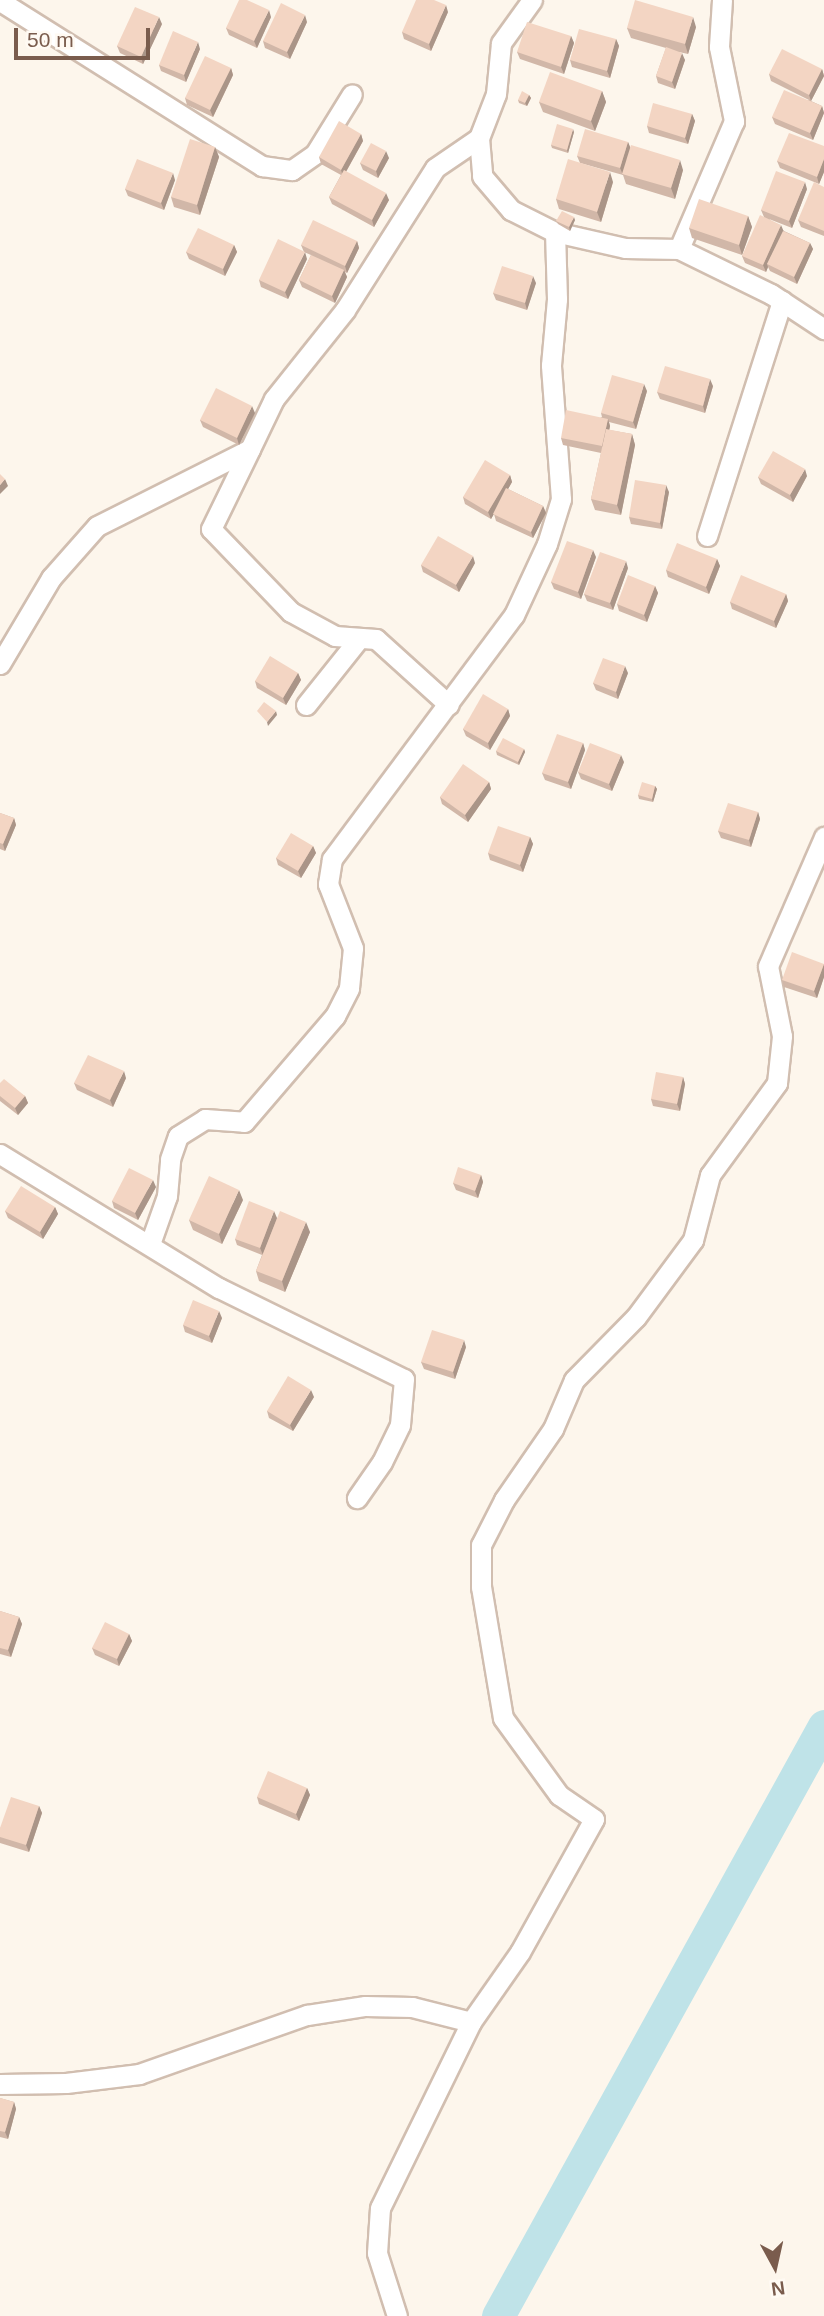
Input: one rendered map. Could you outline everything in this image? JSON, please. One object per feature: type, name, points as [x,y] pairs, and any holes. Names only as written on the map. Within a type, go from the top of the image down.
[{"type":"street","points":[[533,0],[501,43],[496,93],[479,138],[482,176],[511,210],[555,232],[625,248],[679,249],[822,324]]},
{"type":"street","points":[[679,249],[734,121],[719,47],[722,0]]},
{"type":"street","points":[[0,1],[262,166],[292,170],[314,154],[352,94]]},
{"type":"street","points":[[449,705],[376,639],[357,641],[335,636],[291,612],[211,529],[274,398],[345,310],[436,168],[479,138]]},
{"type":"street","points":[[150,1244],[167,1196],[170,1159],[178,1136],[205,1119],[244,1122],[335,1016],[349,988],[353,948],[328,884],[332,859],[514,615],[547,544],[561,499],[551,365],[557,299],[555,232]]},
{"type":"street","points":[[707,536],[782,301]]},
{"type":"street","points":[[0,664],[51,578],[97,526],[250,449]]},
{"type":"street","points":[[306,705],[357,641]]},
{"type":"street","points":[[397,2316],[377,2253],[380,2208],[471,2022],[520,1952],[594,1819],[559,1795],[503,1718],[481,1587],[481,1545],[504,1500],[553,1429],[574,1380],[636,1317],[693,1240],[710,1175],[777,1083],[782,1036],[768,966],[824,837]]},
{"type":"street","points":[[0,1154],[304,1334],[404,1379],[400,1425],[382,1462],[357,1498]]},
{"type":"street","points":[[0,2084],[66,2083],[139,2074],[307,2015],[365,2006],[412,2007],[471,2022]]},
{"type":"building","points":[[239,0],[247,0],[269,10],[254,41],[226,28]]},
{"type":"building","points":[[416,0],[434,0],[446,5],[429,44],[402,32]]},
{"type":"building","points":[[635,0],[693,17],[685,44],[627,28]]},
{"type":"building","points":[[281,3],[305,15],[287,52],[263,41]]},
{"type":"building","points":[[135,7],[159,17],[141,57],[117,46]]},
{"type":"building","points":[[527,22],[571,36],[561,67],[517,52]]},
{"type":"building","points":[[579,29],[616,39],[607,71],[570,60]]},
{"type":"building","points":[[173,31],[198,42],[184,75],[159,65]]},
{"type":"building","points":[[666,47],[682,53],[672,82],[656,76]]},
{"type":"building","points":[[782,49],[822,69],[809,95],[769,74]]},
{"type":"building","points":[[205,56],[231,68],[210,110],[185,98]]},
{"type":"building","points":[[550,72],[602,91],[591,121],[539,102]]},
{"type":"building","points":[[784,90],[822,106],[810,133],[772,117]]},
{"type":"building","points":[[522,91],[529,95],[525,103],[518,100]]},
{"type":"building","points":[[653,103],[692,114],[685,138],[647,126]]},
{"type":"building","points":[[339,121],[361,134],[341,170],[319,157]]},
{"type":"building","points":[[557,124],[573,129],[567,150],[551,145]]},
{"type":"building","points":[[585,129],[628,142],[620,168],[577,156]]},
{"type":"building","points":[[789,133],[824,146],[824,159],[817,177],[777,161]]},
{"type":"building","points":[[190,139],[215,147],[197,205],[171,197]]},
{"type":"building","points":[[371,143],[386,151],[376,171],[360,163]]},
{"type":"building","points":[[631,145],[680,160],[671,188],[622,174]]},
{"type":"building","points":[[137,159],[173,173],[161,203],[125,189]]},
{"type":"building","points":[[568,159],[610,172],[597,212],[556,199]]},
{"type":"building","points":[[344,170],[386,193],[372,220],[329,197]]},
{"type":"building","points":[[776,171],[805,182],[789,221],[761,210]]},
{"type":"building","points":[[814,182],[824,187],[824,231],[798,220]]},
{"type":"building","points":[[699,199],[748,216],[739,245],[689,228]]},
{"type":"building","points":[[562,211],[574,217],[569,227],[556,221]]},
{"type":"building","points":[[760,215],[781,225],[763,265],[742,256]]},
{"type":"building","points":[[313,220],[357,241],[345,266],[301,245]]},
{"type":"building","points":[[198,228],[234,245],[223,269],[186,252]]},
{"type":"building","points":[[783,231],[810,243],[794,277],[767,264]]},
{"type":"building","points":[[278,239],[305,252],[285,292],[259,280]]},
{"type":"building","points":[[311,255],[344,270],[332,296],[299,280]]},
{"type":"building","points":[[502,266],[533,276],[525,303],[493,293]]},
{"type":"building","points":[[665,366],[710,379],[703,406],[657,392]]},
{"type":"building","points":[[612,375],[644,384],[633,422],[601,413]]},
{"type":"building","points":[[216,388],[252,406],[237,438],[200,420]]},
{"type":"building","points":[[566,410],[608,419],[602,446],[561,438]]},
{"type":"building","points":[[606,429],[632,434],[617,505],[591,499]]},
{"type":"building","points":[[773,451],[805,469],[790,495],[758,477]]},
{"type":"building","points":[[485,460],[510,475],[488,512],[463,497]]},
{"type":"building","points":[[635,480],[666,485],[660,523],[629,517]]},
{"type":"building","points":[[506,488],[543,506],[531,532],[493,514]]},
{"type":"building","points":[[438,536],[473,556],[456,585],[421,565]]},
{"type":"building","points":[[567,541],[593,550],[578,592],[551,582]]},
{"type":"building","points":[[677,543],[717,559],[706,587],[666,570]]},
{"type":"building","points":[[600,552],[626,561],[610,603],[584,594]]},
{"type":"building","points":[[628,575],[655,586],[644,615],[617,604]]},
{"type":"building","points":[[741,575],[786,594],[774,621],[730,602]]},
{"type":"building","points":[[270,656],[298,673],[283,698],[255,681]]},
{"type":"building","points":[[603,658],[625,666],[616,692],[593,683]]},
{"type":"building","points":[[483,694],[508,709],[488,743],[463,729]]},
{"type":"building","points":[[264,702],[276,711],[267,722],[257,711]]},
{"type":"building","points":[[557,734],[583,743],[568,782],[542,773]]},
{"type":"building","points":[[503,738],[524,749],[518,762],[496,751]]},
{"type":"building","points":[[590,743],[621,755],[609,784],[578,772]]},
{"type":"building","points":[[463,764],[489,782],[465,815],[440,797]]},
{"type":"building","points":[[642,782],[655,786],[652,799],[638,795]]},
{"type":"building","points":[[728,803],[758,812],[749,840],[718,831]]},
{"type":"building","points":[[0,813],[14,818],[3,844],[0,843]]},
{"type":"building","points":[[498,826],[530,837],[520,865],[488,853]]},
{"type":"building","points":[[291,833],[313,846],[298,871],[276,858]]},
{"type":"building","points":[[792,952],[824,964],[814,991],[782,980]]},
{"type":"building","points":[[88,1055],[124,1071],[110,1100],[74,1083]]},
{"type":"building","points":[[656,1072],[683,1077],[677,1104],[651,1099]]},
{"type":"building","points":[[4,1079],[25,1096],[15,1108],[0,1096],[0,1083]]},
{"type":"building","points":[[458,1167],[481,1175],[475,1191],[453,1183]]},
{"type":"building","points":[[129,1168],[153,1180],[135,1213],[112,1201]]},
{"type":"building","points":[[209,1176],[239,1190],[219,1234],[189,1220]]},
{"type":"building","points":[[21,1186],[55,1207],[40,1232],[5,1211]]},
{"type":"building","points":[[249,1201],[274,1211],[260,1248],[235,1239]]},
{"type":"building","points":[[280,1211],[306,1222],[282,1281],[256,1271]]},
{"type":"building","points":[[193,1300],[219,1311],[209,1336],[183,1325]]},
{"type":"building","points":[[432,1330],[464,1340],[453,1372],[421,1362]]},
{"type":"building","points":[[288,1376],[311,1390],[290,1425],[267,1411]]},
{"type":"building","points":[[0,1611],[19,1617],[8,1650],[0,1648]]},
{"type":"building","points":[[105,1622],[129,1634],[117,1659],[92,1648]]},
{"type":"building","points":[[268,1771],[307,1788],[296,1814],[257,1797]]},
{"type":"building","points":[[11,1797],[39,1806],[26,1845],[0,1837],[0,1828]]},
{"type":"building","points":[[0,2098],[14,2102],[5,2132],[0,2131]]},
{"type":"waterway","points":[[498,2316],[824,1726]]}]
